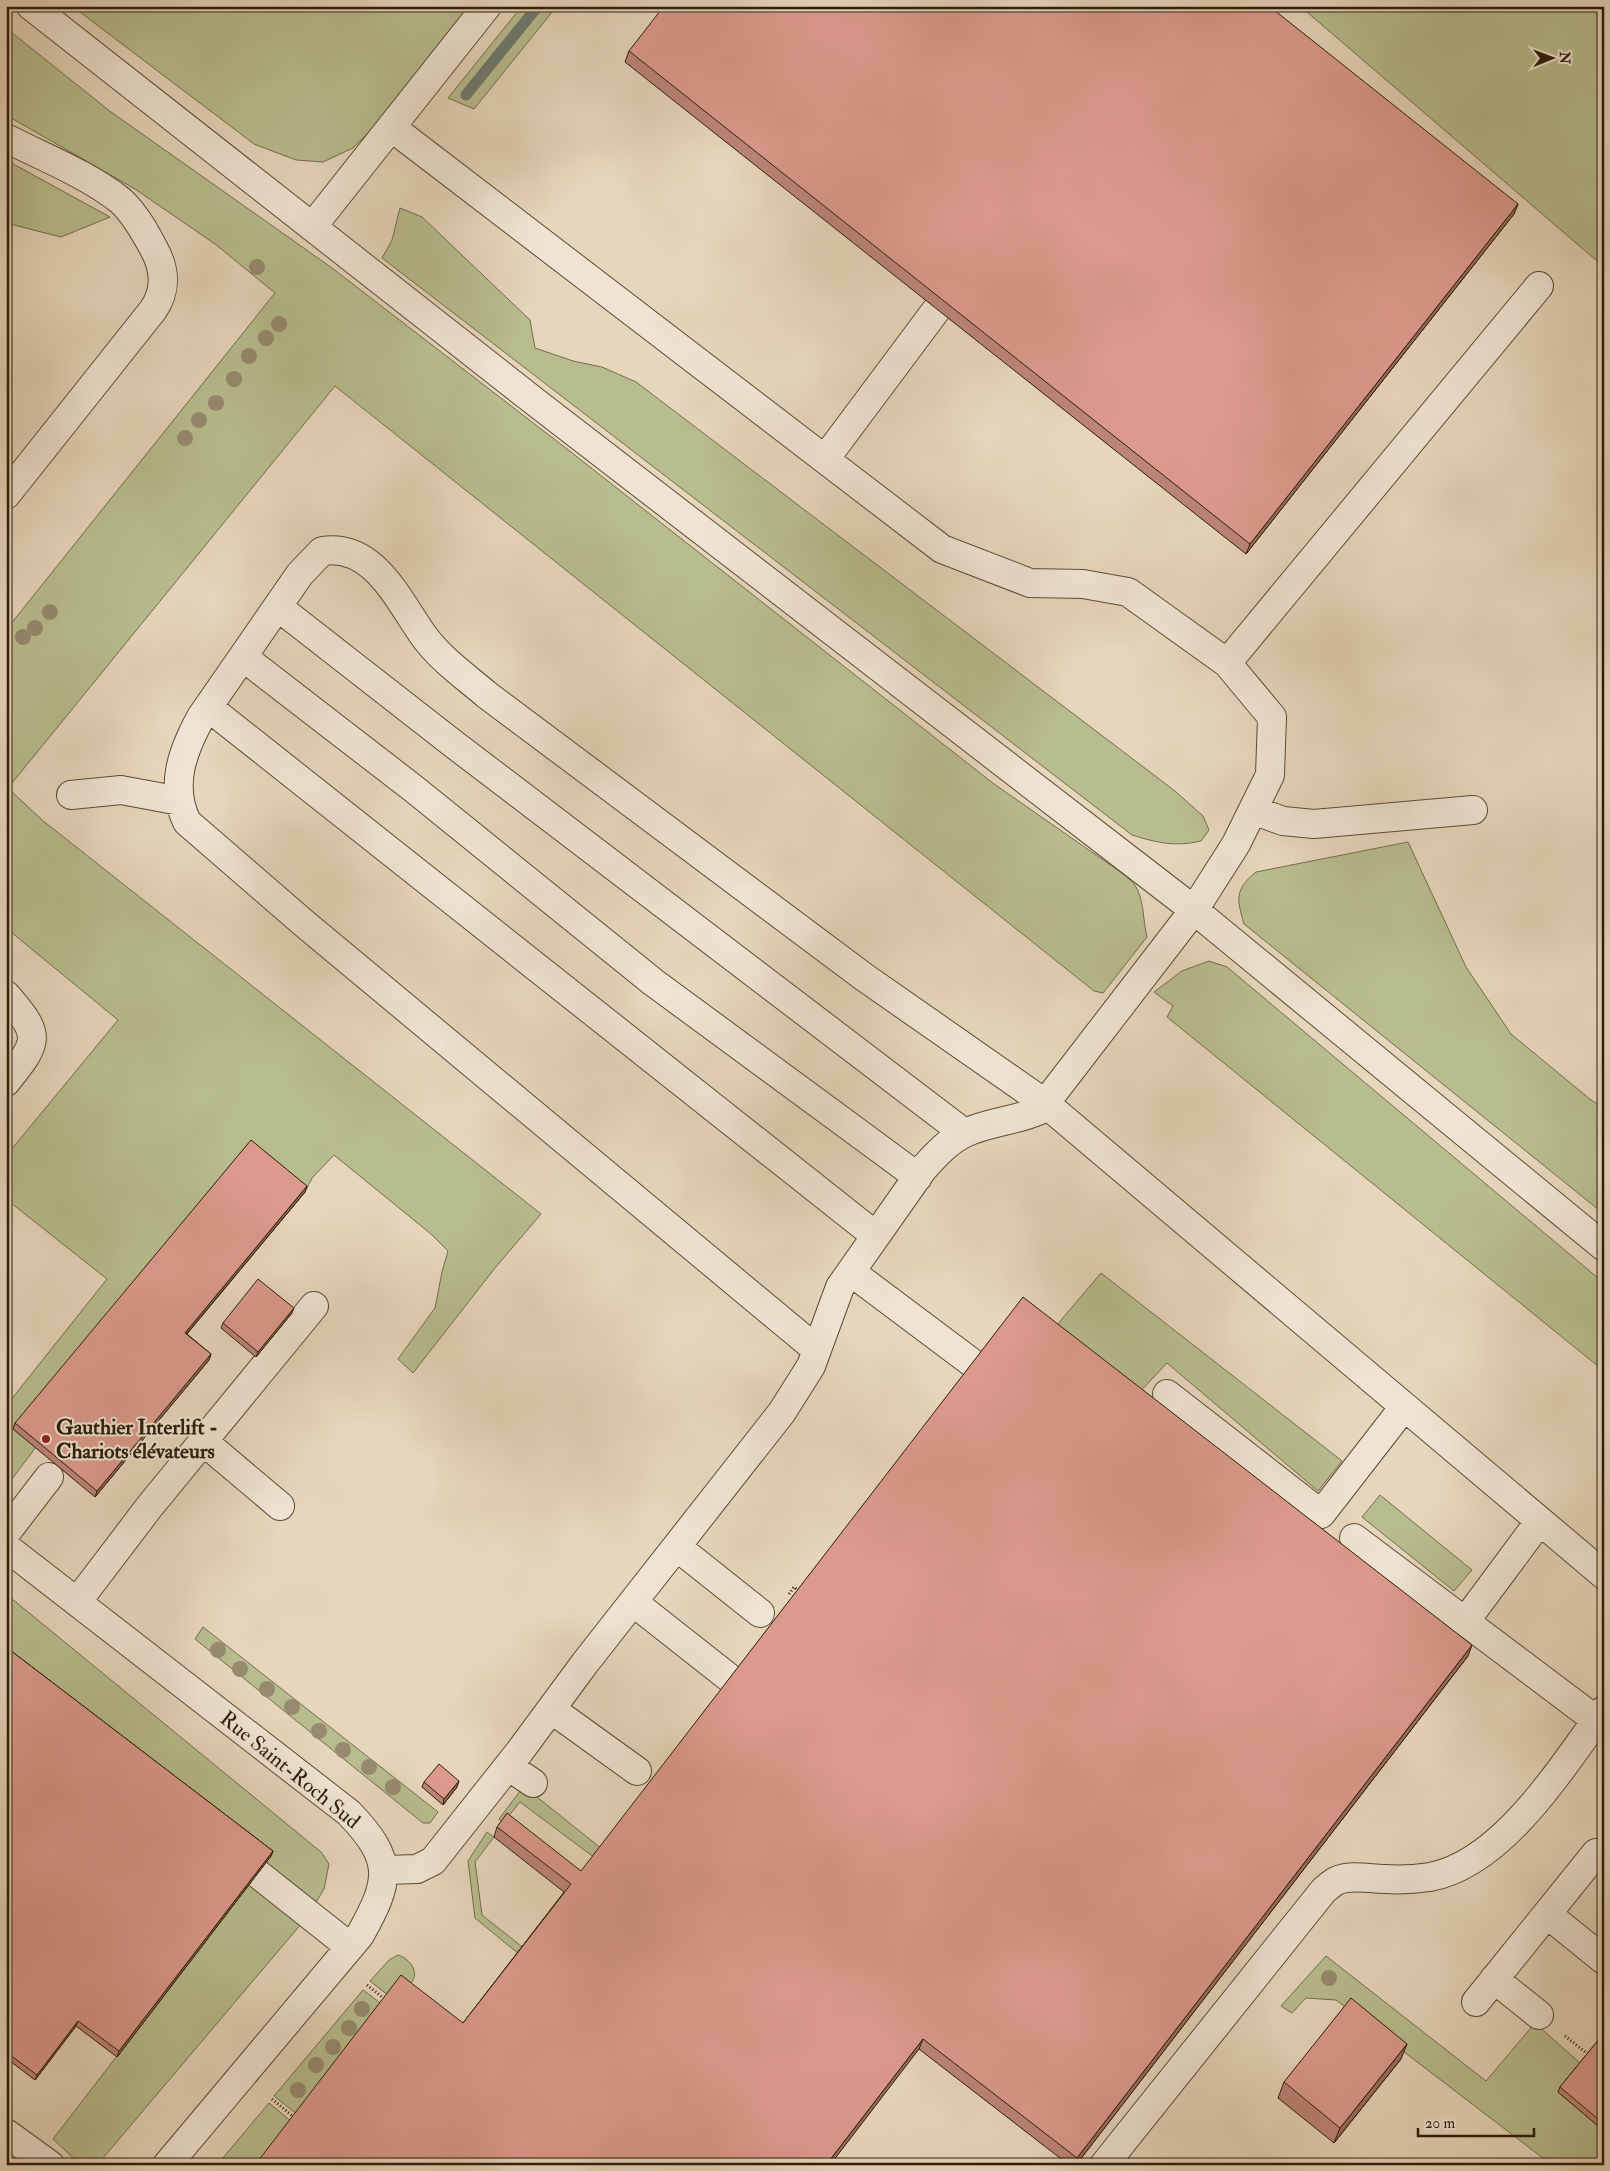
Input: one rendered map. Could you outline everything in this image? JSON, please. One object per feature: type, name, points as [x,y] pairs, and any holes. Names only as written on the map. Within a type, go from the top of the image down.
[{"type":"street","points":[[31,6],[312,227],[1194,910],[1604,1247]]},
{"type":"street","points":[[312,227],[487,6]]},
{"type":"street","points":[[167,2165],[350,1947],[374,1910],[385,1870],[417,1869],[433,1861],[782,1412],[811,1366],[835,1296],[918,1177],[939,1152],[964,1133],[1028,1115],[1046,1104],[1194,910],[1236,844],[1270,775],[1272,716],[1227,663],[1128,592],[1083,584],[1030,584],[942,549],[391,127]]},
{"type":"street","points":[[6,138],[99,186],[122,202],[142,228],[157,255],[163,269],[164,282],[159,302],[6,495]]},
{"type":"street","points":[[1227,663],[1540,286]]},
{"type":"street","points":[[825,459],[937,309]]},
{"type":"street","points":[[818,1350],[306,925],[186,822],[180,801],[179,776],[182,757],[189,740],[208,706],[300,574],[322,551],[347,551],[360,557],[375,569],[394,591],[426,639],[442,657],[487,695],[864,977],[1046,1104],[1604,1575]]},
{"type":"street","points":[[278,606],[451,742],[964,1133]]},
{"type":"street","points":[[243,657],[414,789],[653,982],[918,1177]]},
{"type":"street","points":[[208,706],[876,1236]]},
{"type":"street","points":[[70,795],[121,790],[180,801]]},
{"type":"street","points":[[1253,810],[1283,821],[1314,824],[1473,810]]},
{"type":"street","points":[[6,995],[26,1018],[32,1028],[33,1039],[25,1058],[6,1082]]},
{"type":"street","points":[[850,1272],[975,1365]]},
{"type":"street","points":[[77,1602],[150,1506],[314,1306]]},
{"type":"street","points":[[1167,1394],[1321,1514],[1404,1407]]},
{"type":"street","points":[[203,1441],[280,1506]]},
{"type":"street","points":[[6,1533],[49,1477]]},
{"type":"street","points":[[1464,1623],[1539,1522]]},
{"type":"street","points":[[1104,2165],[1324,1890],[1336,1881],[1349,1878],[1410,1879],[1432,1876],[1452,1870],[1477,1858],[1500,1840],[1527,1811],[1600,1715],[1464,1623],[1354,1538]]},
{"type":"street","name":"Rue Saint-Roch Sud","points":[[6,1547],[349,1813],[370,1835],[385,1870]]},
{"type":"street","points":[[677,1547],[760,1613]]},
{"type":"street","points":[[633,1602],[732,1680]]},
{"type":"street","points":[[551,1709],[637,1771]]},
{"type":"street","points":[[508,1766],[533,1784]]},
{"type":"street","points":[[1476,2002],[1596,1853],[1604,1858]]},
{"type":"street","points":[[258,1874],[350,1947]]},
{"type":"street","points":[[1547,1914],[1604,1960]]},
{"type":"street","points":[[1494,1979],[1539,2015]]},
{"type":"street","points":[[6,2133],[50,2165]]},
{"type":"path","points":[[367,1985],[386,2000]]},
{"type":"path","points":[[272,2099],[296,2118]]},
{"type":"green space","points":[[72,6],[472,6],[384,117],[353,148],[323,162],[296,160],[254,144]]},
{"type":"green space","points":[[522,6],[557,6],[474,109],[448,98]]},
{"type":"green space","points":[[1300,6],[1604,6],[1604,267]]},
{"type":"green space","points":[[6,28],[111,112],[332,268],[567,449],[994,784],[1129,879],[1136,887],[1141,898],[1147,937],[1103,993],[1094,991],[335,386],[8,788],[42,820],[541,1214],[495,1268],[413,1373],[398,1359],[435,1308],[448,1251],[431,1234],[334,1155],[312,1178],[305,1192],[14,1428],[36,1447],[6,1487],[6,1406],[107,1279],[6,1199],[6,1156],[118,1020],[6,928],[6,630],[275,293],[215,244],[135,189],[6,115]]},
{"type":"green space","points":[[6,160],[110,217],[61,237],[6,223]]},
{"type":"green space","points":[[400,208],[422,217],[530,320],[535,348],[573,361],[602,367],[636,382],[1175,791],[1203,816],[1209,830],[1201,841],[1183,844],[1166,843],[1132,835],[382,258],[392,240]]},
{"type":"green space","points":[[1408,842],[1466,967],[1511,1034],[1591,1100],[1604,1108],[1604,1214],[1244,924],[1239,895],[1244,884],[1256,872]]},
{"type":"green space","points":[[1209,961],[1227,967],[1604,1283],[1604,1371],[1167,1017],[1173,1006],[1154,992],[1182,971]]},
{"type":"green space","points":[[1101,1273],[1342,1461],[1318,1491],[1167,1363],[1135,1397],[1051,1332]]},
{"type":"green space","points":[[1380,1495],[1472,1570],[1454,1591],[1362,1517]]},
{"type":"green space","points":[[6,1594],[321,1852],[329,1864],[324,1889],[307,1917],[98,2164],[81,2165],[53,2139],[271,1856],[6,1653]]},
{"type":"green space","points":[[203,1627],[438,1812],[430,1823],[423,1823],[195,1639]]},
{"type":"green space","points":[[527,1789],[602,1849],[595,1858],[520,1802],[503,1823],[499,1819],[520,1791]]},
{"type":"green space","points":[[487,1832],[494,1837],[475,1862],[482,1915],[525,1949],[520,1955],[475,1918],[468,1861]]},
{"type":"green space","points":[[398,1955],[411,1964],[414,1977],[408,1986],[389,1996],[370,1981],[389,1960]]},
{"type":"green space","points":[[1326,1956],[1486,2081],[1535,2023],[1581,2064],[1558,2092],[1604,2131],[1604,2165],[1552,2165],[1336,2000],[1306,1998],[1292,2013],[1281,2006]]},
{"type":"green space","points":[[363,1990],[383,2005],[298,2115],[274,2096]]},
{"type":"green space","points":[[269,2103],[292,2122],[259,2165],[217,2165]]},
{"type":"building","points":[[664,6],[1269,6],[1518,204],[1250,544],[629,51]]},
{"type":"building","points":[[251,1140],[307,1186],[185,1333],[211,1354],[97,1491],[15,1423]]},
{"type":"building","points":[[258,1279],[294,1308],[258,1352],[223,1323]]},
{"type":"building","points":[[1023,1297],[1472,1645],[1077,2158],[923,2039],[826,2165],[255,2165],[401,1975],[463,2023],[571,1884],[497,1827],[507,1813],[581,1871]]},
{"type":"building","points":[[6,1647],[273,1851],[119,2051],[78,2021],[37,2075],[6,2052]]},
{"type":"building","points":[[439,1764],[459,1781],[444,1799],[424,1782]]},
{"type":"building","points":[[1351,1998],[1407,2044],[1340,2128],[1284,2082]]},
{"type":"building","points":[[1604,2033],[1604,2124],[1560,2087]]},
{"type":"waterway","points":[[466,95],[538,6]]},
{"type":"place","name":"Gauthier Interlift - Chariots élévateurs","points":[[46,1439]]}]
